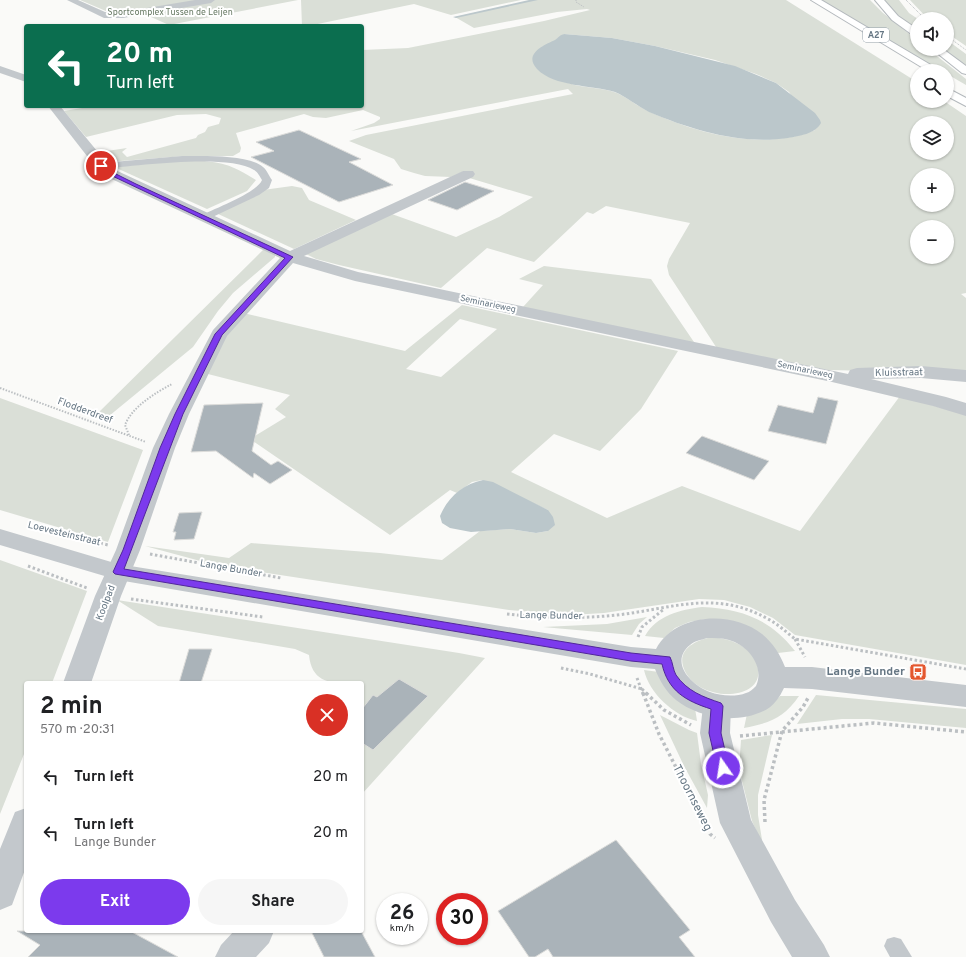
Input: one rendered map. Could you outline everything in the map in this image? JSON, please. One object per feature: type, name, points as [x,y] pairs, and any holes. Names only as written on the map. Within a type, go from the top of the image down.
[{"type":"highway","name":"A27","points":[[815,0],[924,64]]},
{"type":"highway","name":"A27","points":[[879,0],[895,18],[910,29]]},
{"type":"highway","name":"A27","points":[[804,4],[904,64]]},
{"type":"highway","points":[[946,56],[966,71]]},
{"type":"highway","points":[[954,95],[966,103]]},
{"type":"street","points":[[71,0],[104,15],[112,16],[211,0]]},
{"type":"street","points":[[0,68],[24,78]]},
{"type":"street","name":"Seminarieweg","points":[[56,108],[106,171],[290,257],[325,268],[370,279],[832,376],[939,401],[966,410]]},
{"type":"street","points":[[101,166],[198,158],[223,159],[243,162],[258,168],[267,180],[265,186],[204,218]]},
{"type":"street","points":[[290,257],[468,174]]},
{"type":"street","name":"Koolpad","points":[[78,681],[164,448],[202,367],[219,334],[290,257]]},
{"type":"street","name":"Kluisstraat","points":[[832,376],[922,372],[966,376]]},
{"type":"street","name":"Loevesteinstraat","points":[[0,537],[123,561]]},
{"type":"street","name":"Lange Bunder","points":[[123,561],[631,657],[666,660]]},
{"type":"street","points":[[705,628],[722,628],[738,633],[753,641],[765,652],[772,664],[773,677],[770,688],[761,698],[749,704],[733,707],[717,706],[697,700],[681,689],[670,675],[666,660],[669,648],[677,638],[690,631],[705,628]]},
{"type":"street","points":[[773,677],[812,678],[966,696]]},
{"type":"street","points":[[717,706],[715,733],[736,823],[783,911],[812,957]]},
{"type":"street","points":[[0,894],[24,828]]},
{"type":"street","points":[[233,957],[255,933]]},
{"type":"path","points":[[576,0],[576,2],[584,7]]},
{"type":"path","points":[[906,0],[918,12]]},
{"type":"path","points":[[954,41],[966,50]]},
{"type":"path","points":[[129,435],[125,424],[129,415],[159,391],[202,367]]},
{"type":"path","name":"Flodderdreef","points":[[0,388],[164,448]]},
{"type":"path","name":"Loevesteinstraat","points":[[43,529],[123,561]]},
{"type":"path","name":"Lange Bunder","points":[[123,561],[285,578]]},
{"type":"path","points":[[22,564],[108,596]]},
{"type":"path","name":"Lange Bunder","points":[[502,614],[570,618],[617,614],[699,602],[717,603],[735,606],[762,616],[795,639],[966,669]]},
{"type":"path","name":"Thoornseweg","points":[[642,689],[659,734],[710,834],[716,839]]},
{"type":"path","points":[[765,824],[764,800],[782,731],[874,723],[966,732]]},
{"type":"green space","name":"Sportcomplex Tussen de Leijen","points":[[80,0],[298,0],[174,24],[167,24],[142,13],[120,17]]},
{"type":"green space","points":[[301,0],[521,0],[451,15],[414,4],[318,24],[302,24]]},
{"type":"green space","points":[[533,0],[786,0],[910,78],[910,108],[954,108],[966,116],[966,293],[961,294],[966,298],[966,373],[828,370],[718,350],[669,275],[667,266],[669,259],[690,223],[606,206],[593,214],[587,212],[534,262],[487,248],[441,288],[339,265],[316,259],[304,253],[389,213],[456,237],[499,217],[533,197],[466,177],[472,174],[464,171],[451,177],[425,176],[414,173],[401,169],[394,159],[349,141],[366,135],[573,94],[568,89],[351,131],[374,123],[380,119],[380,117],[363,110],[326,118],[313,117],[304,114],[236,133],[241,148],[240,152],[233,156],[185,156],[108,162],[100,152],[127,148],[122,152],[127,157],[196,138],[198,135],[205,132],[208,127],[219,124],[221,118],[206,114],[177,115],[86,137],[64,111],[82,108],[364,108],[364,50],[408,48],[544,21],[590,10],[557,12],[474,28],[455,17]],"holes":[[[564,34],[612,38],[715,60],[756,74],[776,83],[789,92],[815,130],[795,136],[774,139],[730,137],[709,133],[688,127],[648,111],[617,93],[575,85],[551,77],[557,39]]]},
{"type":"green space","points":[[818,0],[870,0],[883,13],[910,34],[910,53]]},
{"type":"green space","points":[[884,0],[899,0],[910,14],[910,26],[897,17]]},
{"type":"green space","points":[[910,0],[966,0],[966,46],[954,38],[954,12],[921,12]]},
{"type":"green space","points":[[954,45],[966,54],[966,66],[952,56],[954,56]]},
{"type":"green space","points":[[916,56],[937,56],[947,64],[930,64]]},
{"type":"green space","points":[[954,70],[966,79],[966,85],[954,78]]},
{"type":"green space","points":[[192,160],[226,165],[240,170],[256,180],[247,191],[207,209],[112,166]]},
{"type":"green space","points":[[292,186],[302,188],[309,200],[356,220],[294,249],[216,213],[263,190]]},
{"type":"green space","points":[[264,249],[275,255],[275,257],[233,293],[218,311],[193,347],[109,416],[98,413]]},
{"type":"green space","points":[[544,266],[651,279],[696,345],[523,307],[543,285],[519,279]]},
{"type":"green space","points":[[462,305],[678,351],[641,409],[600,451],[554,434],[511,472],[607,518],[682,486],[800,531],[900,396],[966,415],[966,665],[795,635],[773,618],[750,607],[724,600],[699,599],[604,613],[570,615],[509,610],[215,565],[145,546],[229,558],[251,543],[380,553],[442,560],[480,531],[510,529],[536,533],[548,531],[548,510],[482,480],[472,482],[457,493],[450,490],[390,535],[250,439],[286,417],[275,409],[290,395],[204,373],[239,312],[405,351]],"holes":[[[460,319],[497,329],[441,377],[406,369]]]},
{"type":"green space","points":[[0,398],[143,450],[108,542],[0,510]]},
{"type":"green space","points":[[0,560],[87,591],[53,681],[24,681],[24,754],[0,814]]},
{"type":"green space","points":[[117,600],[485,658],[364,792],[364,681],[327,681],[320,678],[315,673],[311,665],[309,655],[295,649],[158,626]]},
{"type":"green space","points":[[702,607],[730,610],[754,618],[776,631],[795,651],[778,653],[706,619],[689,622],[675,628],[664,638],[645,636],[656,623],[663,618],[677,612]]},
{"type":"green space","points":[[647,617],[639,624],[632,635],[543,627],[607,624]]},
{"type":"green space","points":[[712,637],[724,639],[741,645],[750,653],[754,658],[758,673],[755,684],[745,691],[732,694],[717,693],[703,688],[690,679],[683,666],[683,654],[690,646],[700,640]]},
{"type":"green space","points":[[644,670],[659,672],[695,708],[697,721],[671,709],[651,687]]},
{"type":"green space","points":[[816,695],[966,709],[966,728],[869,719],[842,719],[797,724]]},
{"type":"green space","points":[[780,696],[799,696],[788,710],[776,718],[761,724],[744,728],[747,714],[770,706]]},
{"type":"green space","points":[[660,715],[697,733],[701,764],[708,795],[707,808],[684,766]]},
{"type":"green space","points":[[772,735],[758,795],[758,815],[763,846],[752,821],[739,769],[741,740]]},
{"type":"shaded area","points":[[529,0],[538,0],[456,18],[453,17]]},
{"type":"shaded area","points":[[564,34],[612,38],[655,46],[735,66],[776,83],[815,113],[821,123],[815,130],[806,134],[770,140],[735,138],[682,125],[649,112],[615,92],[574,85],[544,75],[533,64],[532,59],[541,47]]},
{"type":"shaded area","points":[[483,480],[493,482],[548,510],[553,517],[555,525],[548,531],[536,533],[510,529],[471,532],[450,528],[442,523],[440,516],[443,509],[452,497],[463,488]]},
{"type":"building","points":[[299,130],[361,159],[349,162],[393,185],[339,202],[251,157],[274,151],[256,142]]},
{"type":"building","points":[[465,182],[494,191],[457,210],[428,200]]},
{"type":"building","points":[[818,397],[838,401],[826,444],[768,431],[778,405],[813,413]]},
{"type":"building","points":[[263,403],[252,451],[271,465],[278,461],[292,470],[270,484],[254,473],[253,478],[216,451],[191,452],[204,405]]},
{"type":"building","points":[[702,436],[769,461],[754,480],[686,453]]},
{"type":"building","points":[[202,512],[194,539],[174,540],[176,532],[173,532],[179,513]]},
{"type":"building","points":[[189,649],[212,649],[202,681],[180,681]]},
{"type":"building","points":[[399,679],[428,696],[373,750],[364,744],[364,706],[373,695],[377,697]]},
{"type":"building","points":[[616,840],[690,930],[679,937],[695,957],[553,957],[548,949],[535,957],[529,957],[498,911]]},
{"type":"building","points":[[17,931],[24,931],[24,933],[134,933],[178,957],[28,957],[40,945]]},
{"type":"building","points":[[312,933],[362,933],[375,957],[324,957]]},
{"type":"place","name":"Lange Bunder","points":[[918,672]]},
{"type":"route","points":[[101,166],[106,171],[134,185],[290,257],[262,285],[219,334],[179,414],[164,448],[128,550],[118,572],[631,657],[666,660],[670,675],[681,689],[697,700],[717,706],[715,733],[723,768]]}]
